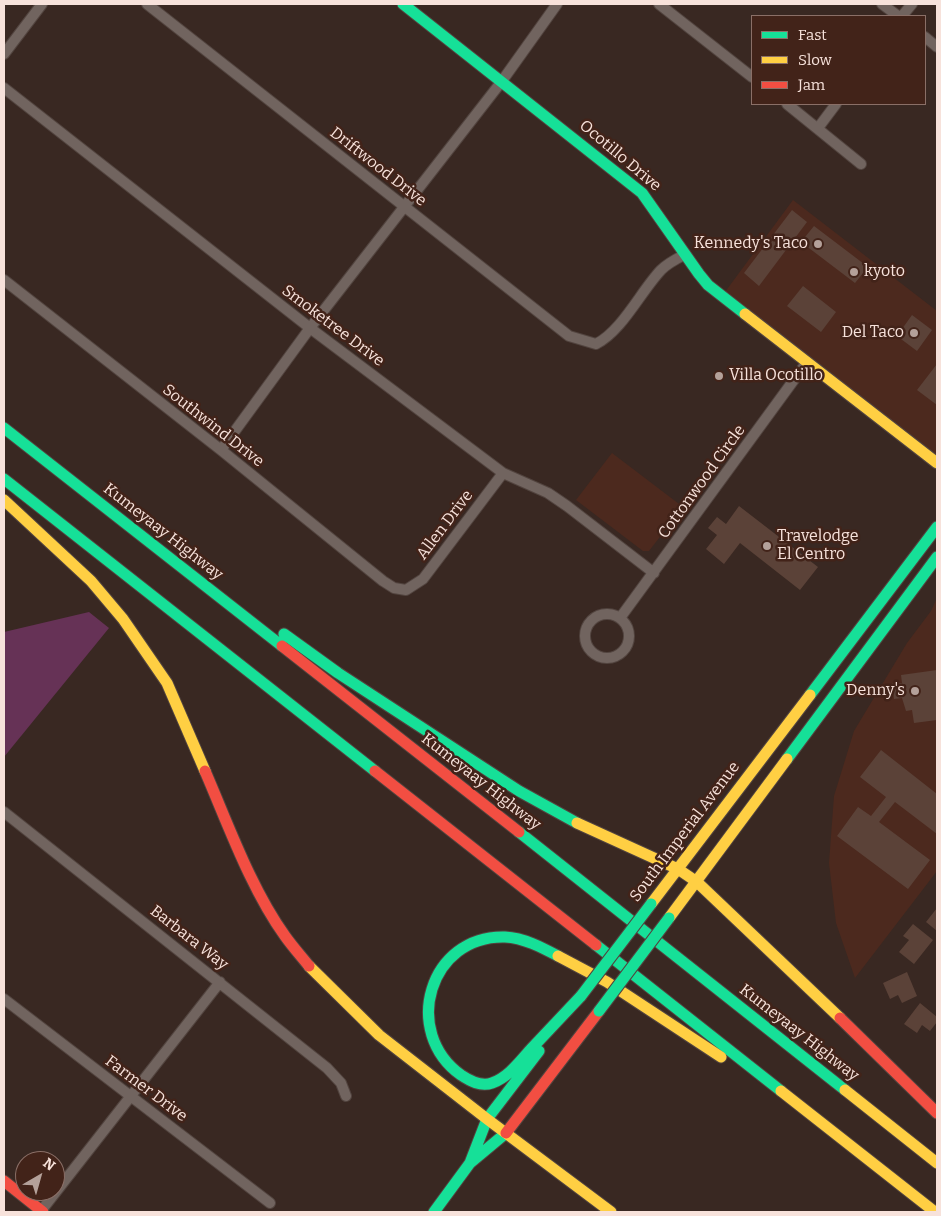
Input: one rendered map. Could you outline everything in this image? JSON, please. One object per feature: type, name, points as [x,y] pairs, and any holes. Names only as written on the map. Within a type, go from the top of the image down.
[{"type":"main road","name":"Ocotillo Drive","points":[[403,4],[642,193],[657,210],[694,270],[708,285],[937,463]]},
{"type":"main road","name":"Kumeyaay Highway","points":[[4,428],[937,1163]]},
{"type":"main road","points":[[4,479],[935,1212]]},
{"type":"main road","points":[[4,500],[91,581],[123,619],[146,652],[166,683],[179,709],[237,846],[268,907],[285,936],[316,974],[379,1035],[611,1212]]},
{"type":"main road","name":"South Imperial Avenue","points":[[470,1163],[487,1119],[937,527]]},
{"type":"main road","points":[[138,533],[177,553],[338,672],[498,779],[566,818],[678,869],[697,882],[773,953],[937,1113]]},
{"type":"main road","name":"South Imperial Avenue","points":[[434,1212],[470,1163],[506,1133],[697,882],[937,557]]},
{"type":"main road","points":[[581,996],[522,1059],[495,1083],[478,1083],[460,1074],[442,1055],[430,1033],[428,1008],[430,991],[433,980],[442,966],[458,952],[478,942],[498,937],[517,939],[539,946],[607,982],[742,1071],[773,1084]]},
{"type":"main road","points":[[4,1181],[42,1211]]},
{"type":"street","points":[[4,54],[42,4]]},
{"type":"street","name":"Driftwood Drive","points":[[147,4],[569,336],[596,344],[604,340],[662,269],[684,255]]},
{"type":"street","points":[[221,450],[310,328],[502,81],[557,4]]},
{"type":"street","points":[[659,4],[751,76]]},
{"type":"street","points":[[882,4],[897,15]]},
{"type":"street","points":[[903,15],[912,4]]},
{"type":"street","points":[[926,38],[937,47]]},
{"type":"street","name":"Smoketree Drive","points":[[4,88],[310,328],[503,473],[548,494],[567,506],[654,573]]},
{"type":"street","points":[[787,105],[861,164]]},
{"type":"street","points":[[818,128],[835,105]]},
{"type":"street","name":"Southwind Drive","points":[[4,280],[221,450],[383,581],[394,588],[406,590]]},
{"type":"street","name":"Cottonwood Circle","points":[[620,618],[807,362]]},
{"type":"street","name":"Allen Drive","points":[[406,590],[423,579],[503,473]]},
{"type":"street","points":[[603,614],[611,614],[620,618],[628,630],[629,638],[626,648],[614,657],[600,657],[593,653],[585,639],[587,625],[592,619],[603,614]]},
{"type":"street","name":"Barbara Way","points":[[4,812],[327,1068],[341,1083],[346,1096]]},
{"type":"street","points":[[42,1211],[220,982]]},
{"type":"street","name":"Farmer Drive","points":[[4,999],[270,1203]]},
{"type":"shaded area","points":[[793,200],[937,311],[937,463],[722,296]]},
{"type":"shaded area","points":[[612,453],[683,507],[649,551],[643,551],[576,500]]},
{"type":"shaded area","points":[[937,598],[937,871],[855,978],[836,923],[829,863],[834,796],[854,731],[907,643],[931,611]]},
{"type":"shaded area","points":[[89,612],[109,628],[4,757],[4,632]]},
{"type":"building","points":[[792,210],[807,222],[759,286],[744,273]]},
{"type":"building","points":[[814,226],[868,267],[855,283],[801,242]]},
{"type":"building","points":[[803,286],[836,312],[821,332],[787,306]]},
{"type":"building","name":"Del Taco","points":[[912,315],[932,330],[917,351],[897,336]]},
{"type":"building","points":[[937,364],[937,405],[917,390]]},
{"type":"building","name":"Travelodge El Centro","points":[[739,506],[818,567],[800,590],[740,543],[724,564],[706,549],[717,535],[708,528],[717,517],[726,524]]},
{"type":"building","name":"Denny's","points":[[937,670],[937,720],[914,723],[912,710],[906,711],[902,698],[894,699],[892,683],[902,683],[901,675]]},
{"type":"building","points":[[881,750],[937,794],[937,834],[895,802],[879,822],[930,860],[908,889],[837,836],[858,807],[871,816],[886,797],[860,777]]},
{"type":"building","points":[[937,908],[937,931],[926,922]]},
{"type":"building","points":[[913,924],[933,940],[914,964],[899,952],[909,940],[903,936]]},
{"type":"building","points":[[907,972],[917,996],[902,1003],[898,995],[890,999],[883,983]]},
{"type":"building","points":[[920,1003],[937,1017],[937,1022],[930,1031],[922,1025],[917,1033],[904,1024]]},
{"type":"traffic: fast","points":[[403,4],[642,193],[708,285],[745,314]]},
{"type":"traffic: fast","points":[[4,428],[282,646]]},
{"type":"traffic: fast","points":[[4,479],[375,771]]},
{"type":"traffic: fast","points":[[810,695],[937,527]]},
{"type":"traffic: fast","points":[[787,759],[937,557]]},
{"type":"traffic: fast","points":[[284,634],[338,673],[519,791],[577,823]]},
{"type":"traffic: fast","points":[[519,832],[845,1090]]},
{"type":"traffic: fast","points":[[581,996],[651,904]]},
{"type":"traffic: fast","points":[[599,1011],[669,918]]},
{"type":"traffic: fast","points":[[558,956],[526,941],[505,937],[479,941],[458,952],[442,968],[432,989],[429,1012],[432,1035],[443,1057],[461,1075],[468,1079],[480,1084],[492,1083],[504,1077],[514,1068],[581,996]]},
{"type":"traffic: fast","points":[[596,945],[781,1091]]},
{"type":"traffic: fast","points":[[470,1163],[487,1119],[539,1051]]},
{"type":"traffic: fast","points":[[434,1212],[470,1163],[506,1133]]},
{"type":"traffic: slow","points":[[745,314],[937,463]]},
{"type":"traffic: slow","points":[[4,500],[91,581],[123,619],[167,683],[205,771]]},
{"type":"traffic: slow","points":[[651,904],[810,695]]},
{"type":"traffic: slow","points":[[669,918],[787,759]]},
{"type":"traffic: slow","points":[[577,823],[678,869],[697,882],[840,1018]]},
{"type":"traffic: slow","points":[[558,956],[607,982],[721,1057]]},
{"type":"traffic: slow","points":[[309,966],[379,1035],[611,1212]]},
{"type":"traffic: slow","points":[[845,1090],[937,1163]]},
{"type":"traffic: slow","points":[[781,1091],[935,1212]]},
{"type":"traffic: jam","points":[[282,646],[519,832]]},
{"type":"traffic: jam","points":[[205,771],[261,898],[285,936],[309,966]]},
{"type":"traffic: jam","points":[[375,771],[596,945]]},
{"type":"traffic: jam","points":[[506,1133],[599,1011]]},
{"type":"traffic: jam","points":[[840,1018],[937,1113]]},
{"type":"traffic: jam","points":[[4,1181],[43,1212]]},
{"type":"place","name":"Kennedy's Taco","points":[[818,244]]},
{"type":"place","name":"kyoto","points":[[854,272]]},
{"type":"place","name":"Del Taco","points":[[914,333]]},
{"type":"place","name":"Villa Ocotillo","points":[[719,376]]},
{"type":"place","name":"Travelodge El Centro","points":[[767,546]]},
{"type":"place","name":"Denny's","points":[[915,691]]}]
